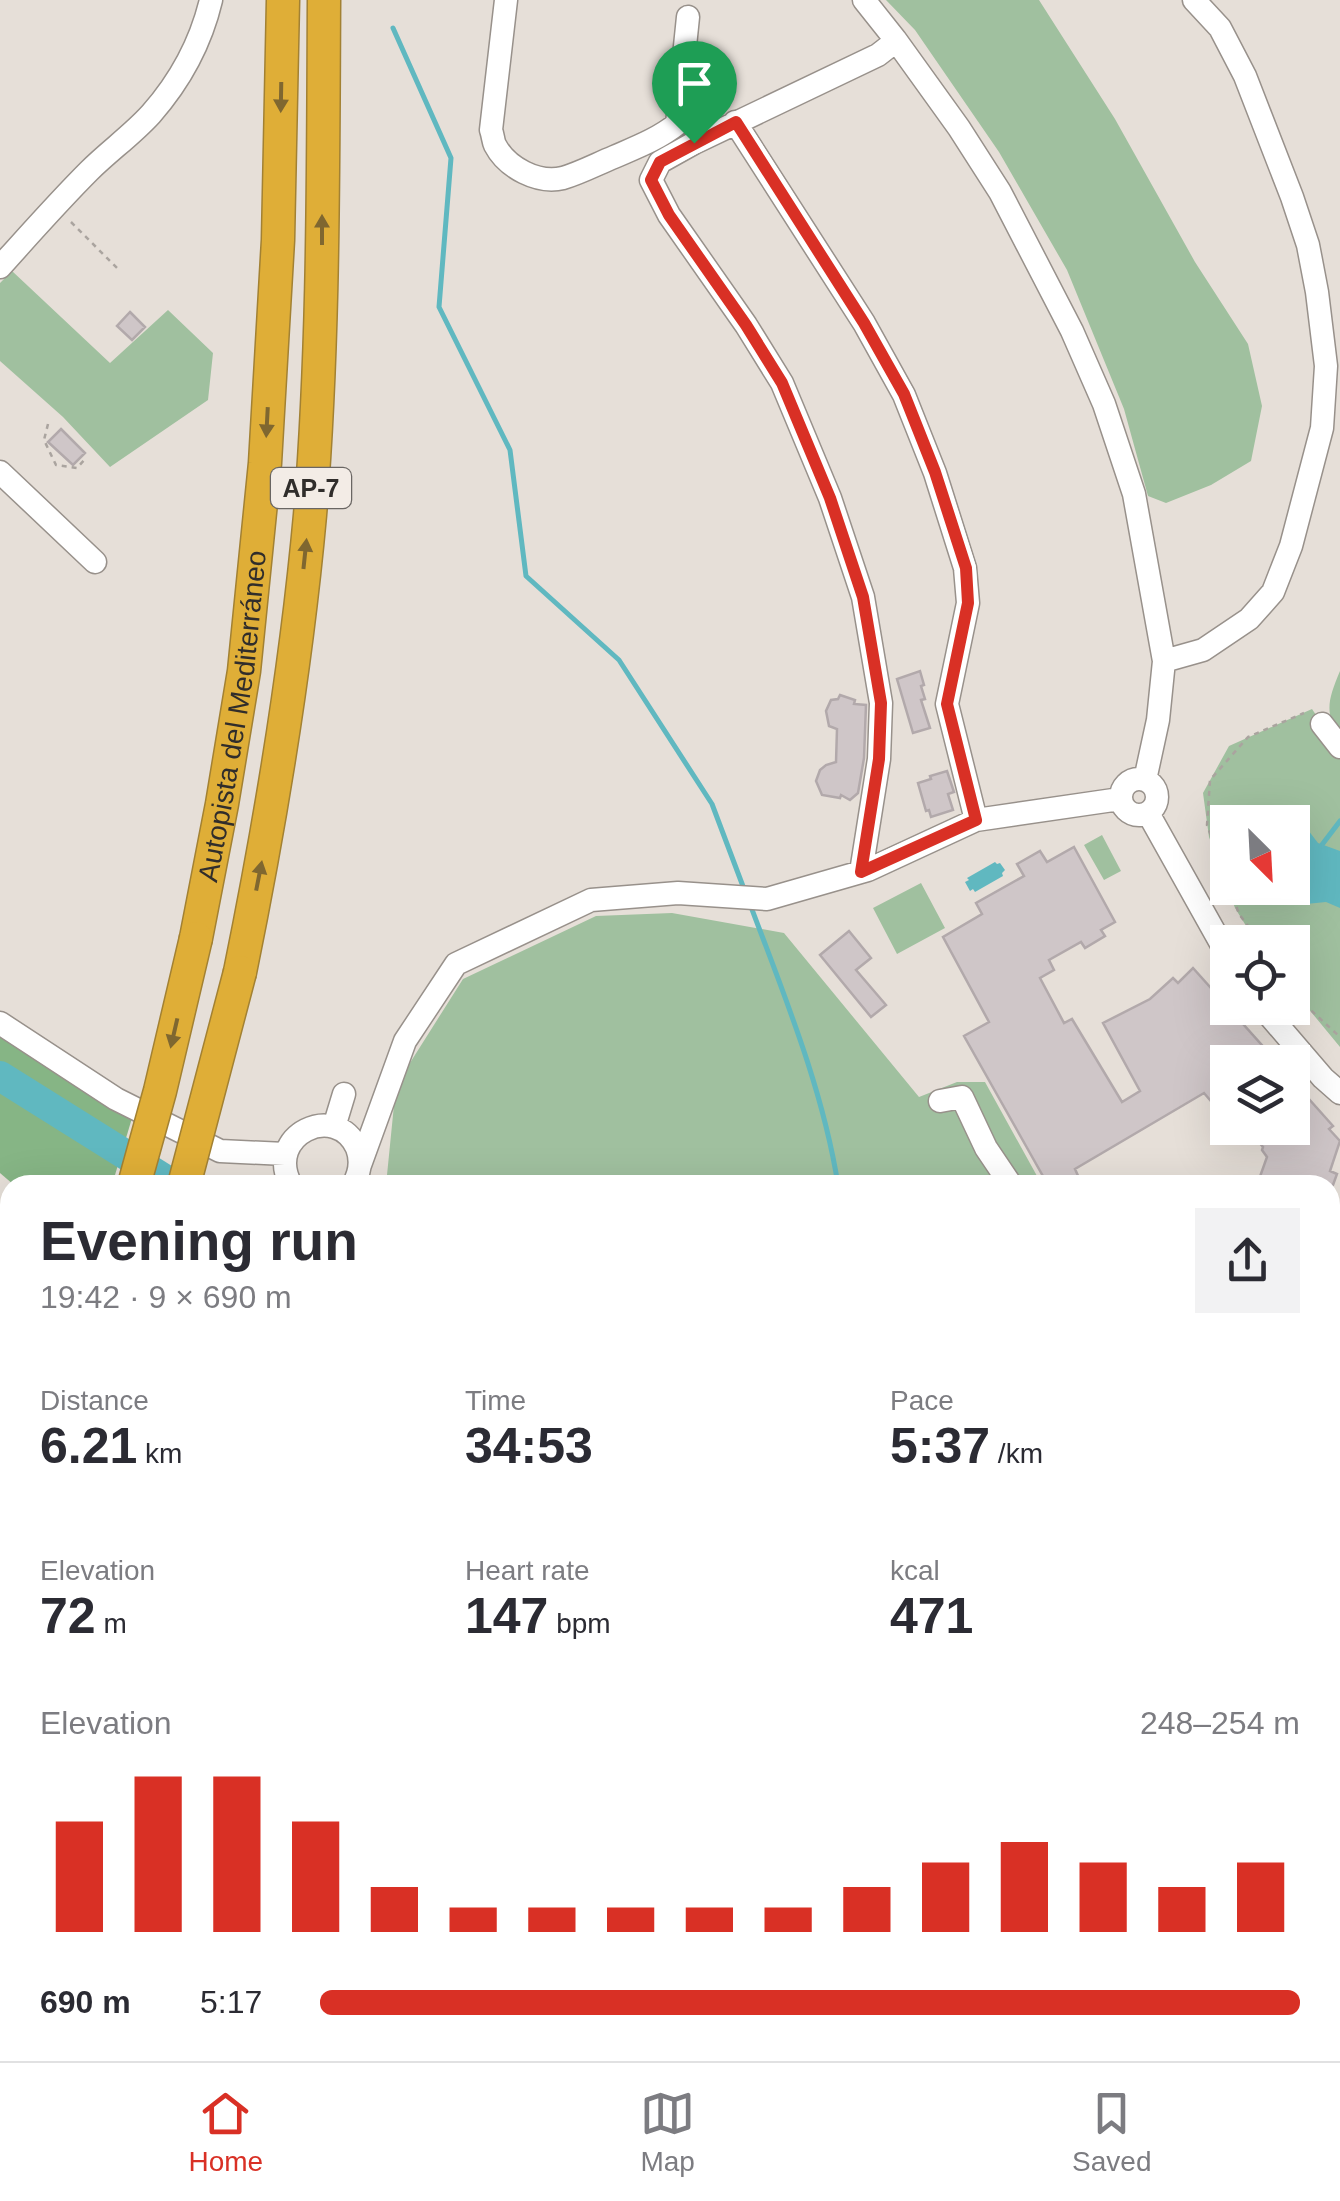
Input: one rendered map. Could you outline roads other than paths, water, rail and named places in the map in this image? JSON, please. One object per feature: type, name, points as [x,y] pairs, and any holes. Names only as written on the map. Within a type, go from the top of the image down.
[{"type":"highway","name":"Autopista del Mediterráneo","points":[[137,1175],[196,938],[244,670],[264,463],[278,240],[282,0]]},
{"type":"highway","name":"Autopista del Mediterráneo","points":[[187,1175],[240,972],[286,727],[310,514],[322,288],[324,0]]},
{"type":"street","points":[[0,266],[89,171],[150,116],[178,80],[201,33],[211,0]]},
{"type":"street","points":[[506,0],[491,130],[496,146],[515,166],[531,176],[550,180],[565,177],[648,142],[677,124]]},
{"type":"street","points":[[864,0],[959,128],[1000,192],[1072,330],[1104,404],[1134,494],[1164,661],[1158,720],[1145,780]]},
{"type":"street","points":[[1164,661],[1203,650],[1249,619],[1272,592],[1291,546],[1322,428],[1326,366],[1308,244],[1292,197],[1245,76],[1220,28],[1194,0]]},
{"type":"street","points":[[688,17],[677,124],[694,143]]},
{"type":"street","points":[[861,872],[879,759],[881,703],[863,597],[830,498],[782,383],[669,215],[651,180],[660,162],[878,55],[896,41]]},
{"type":"street","points":[[736,122],[864,323],[904,394],[935,472],[966,568],[968,603],[947,704],[976,820]]},
{"type":"street","points":[[0,472],[96,562]]},
{"type":"street","points":[[1317,716],[1340,747]]},
{"type":"street","points":[[1145,780],[1157,793],[1156,804],[1142,816],[1130,814],[1122,805],[1120,793],[1127,782],[1145,780]]},
{"type":"street","points":[[356,1175],[405,1041],[456,964],[590,900],[678,894],[767,899],[861,872],[976,820],[1120,799]]},
{"type":"street","points":[[1148,813],[1211,925]]},
{"type":"street","points":[[0,1024],[116,1099],[220,1151],[286,1154]]},
{"type":"street","points":[[1278,1025],[1340,1093]]},
{"type":"street","points":[[334,1127],[344,1094]]},
{"type":"street","points":[[940,1102],[962,1097],[986,1148],[1004,1175]]},
{"type":"street","points":[[288,1175],[284,1165],[290,1143],[299,1134],[322,1125],[334,1127],[354,1142],[359,1153],[356,1175]]},
{"type":"water","points":[[1310,833],[1318,843],[1340,851],[1340,908],[1326,902],[1310,904]]},
{"type":"water","points":[[995,862],[1005,870],[1003,876],[970,891],[967,878]]},
{"type":"waterway","points":[[393,28],[451,158],[439,307],[510,450],[526,576],[619,660],[712,804],[744,889]]},
{"type":"waterway","points":[[1321,846],[1340,821]]},
{"type":"waterway","points":[[750,904],[813,1078],[836,1175]]},
{"type":"waterway","points":[[0,1076],[158,1175]]}]
